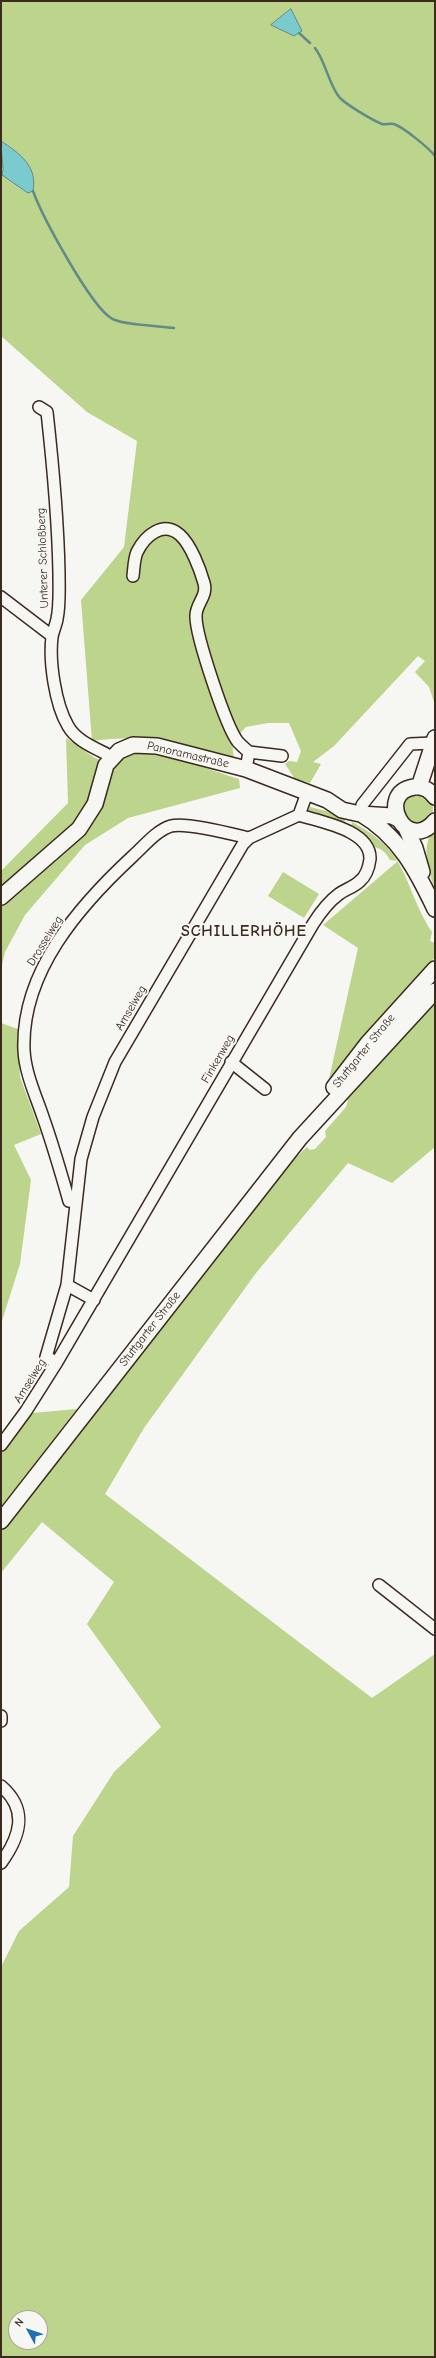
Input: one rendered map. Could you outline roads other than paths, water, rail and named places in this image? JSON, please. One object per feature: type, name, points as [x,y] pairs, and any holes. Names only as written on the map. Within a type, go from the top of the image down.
[{"type":"main road","points":[[419,787],[434,741]]},
{"type":"main road","name":"Panoramastraße","points":[[112,757],[126,747],[148,744],[246,769],[327,800],[392,816],[412,830],[430,825]]},
{"type":"main road","points":[[1,897],[82,826],[95,804],[102,776],[112,757]]},
{"type":"main road","points":[[424,886],[421,863],[402,824],[396,803],[406,790],[419,787],[429,791],[435,797]]},
{"type":"main road","name":"Panoramastraße","points":[[361,809],[380,807],[396,803]]},
{"type":"main road","points":[[361,809],[396,842],[424,886],[435,909]]},
{"type":"main road","points":[[421,863],[430,825]]},
{"type":"main road","name":"Stuttgarter Straße","points":[[1,1521],[300,1138],[435,970]]},
{"type":"main road","name":"Stuttgarter Straße","points":[[369,1052],[435,991]]},
{"type":"street","name":"Unterer Schloßberg","points":[[39,407],[47,412],[57,541],[57,620],[52,636],[54,675],[59,704],[67,725],[83,742],[112,757]]},
{"type":"street","points":[[133,576],[137,553],[150,534],[159,529],[169,529],[179,534],[185,541],[204,584],[204,597],[197,608],[195,618],[208,667],[235,737],[249,752],[282,756]]},
{"type":"street","points":[[1,597],[52,636]]},
{"type":"street","points":[[361,809],[410,744],[434,741]]},
{"type":"street","points":[[246,769],[249,752]]},
{"type":"street","points":[[248,838],[299,815],[307,793]]},
{"type":"street","name":"Finkenweg","points":[[57,1362],[231,1062],[321,912],[332,899],[361,880],[368,868],[369,852],[365,843],[358,837],[346,830],[299,815]]},
{"type":"street","name":"Drosselweg","points":[[75,1202],[69,1201],[26,1062],[25,1033],[28,1014],[40,972],[54,947],[83,907],[120,868],[165,829],[176,825],[191,826],[248,838]]},
{"type":"street","name":"Amselweg","points":[[1,1445],[26,1412],[57,1362],[46,1357],[66,1285],[75,1202],[85,1145],[93,1117],[115,1062],[223,876],[248,838]]},
{"type":"street","points":[[231,1062],[266,1089]]},
{"type":"street","points":[[66,1285],[94,1300]]},
{"type":"street","points":[[379,1584],[435,1629]]},
{"type":"street","points":[[1,1786],[14,1801],[19,1826],[15,1841],[1,1863]]},
{"type":"water","points":[[291,9],[302,31],[294,36],[271,25]]},
{"type":"water","points":[[1,141],[14,150],[30,167],[34,182],[33,191],[28,193],[2,175]]},
{"type":"waterway","points":[[299,33],[310,43]]},
{"type":"waterway","points":[[315,48],[322,60],[336,93],[343,101],[378,122],[398,126],[416,138],[435,156]]},
{"type":"waterway","points":[[33,191],[46,220],[79,279],[102,310],[111,318],[123,322],[174,328]]},
{"type":"district","name":"SCHILLERHÖHE","points":[[244,931]]}]
